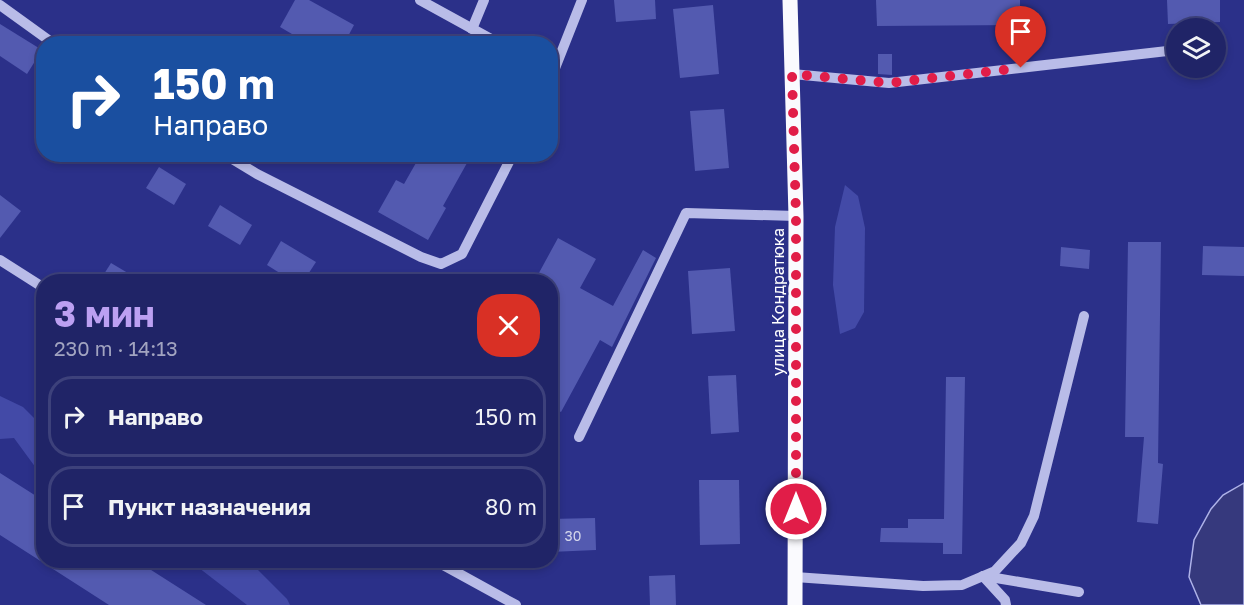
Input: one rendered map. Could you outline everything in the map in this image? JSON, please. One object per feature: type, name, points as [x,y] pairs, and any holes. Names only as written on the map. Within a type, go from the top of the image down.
[{"type":"main road","name":"улица Кондратюка","points":[[790,0],[796,216],[795,605]]},
{"type":"street","points":[[420,0],[485,36]]},
{"type":"street","points":[[472,29],[484,0]]},
{"type":"street","points":[[558,60],[582,0]]},
{"type":"street","points":[[0,5],[43,36]]},
{"type":"street","points":[[792,74],[889,83],[1166,51]]},
{"type":"street","points":[[238,162],[288,190],[421,257],[441,264],[462,254],[509,162]]},
{"type":"street","points":[[579,437],[686,213],[796,216]]},
{"type":"street","points":[[0,260],[36,283]]},
{"type":"street","points":[[795,577],[923,586],[962,585],[995,571],[1021,543],[1035,516],[1084,316]]},
{"type":"street","points":[[449,568],[516,605]]},
{"type":"street","points":[[983,576],[1079,592]]},
{"type":"street","points":[[983,576],[1005,600],[1006,605]]},
{"type":"shaded area","points":[[845,185],[858,196],[865,228],[864,312],[855,328],[840,334],[833,285],[835,227]]},
{"type":"shaded area","points":[[0,396],[23,407],[36,420],[36,468],[14,438],[0,439]]},
{"type":"shaded area","points":[[1244,483],[1244,605],[1201,605],[1189,577],[1194,540],[1211,509],[1223,495]]},
{"type":"shaded area","points":[[199,568],[256,568],[287,599],[290,605],[247,605]]},
{"type":"building","points":[[295,0],[309,0],[354,25],[348,36],[295,36],[280,27]]},
{"type":"building","points":[[614,0],[655,0],[656,19],[616,22]]},
{"type":"building","points":[[876,0],[1020,0],[1020,25],[877,26]]},
{"type":"building","points":[[1167,0],[1220,0],[1220,18],[1168,18]]},
{"type":"building","points":[[713,5],[719,74],[680,78],[673,9]]},
{"type":"building","points":[[0,24],[36,46],[36,60],[27,74],[0,56]]},
{"type":"building","points":[[878,54],[892,54],[892,75],[878,74]]},
{"type":"building","points":[[724,109],[729,168],[695,171],[690,111]]},
{"type":"building","points":[[416,162],[467,163],[443,206],[446,208],[428,240],[378,212],[396,180],[404,184]]},
{"type":"building","points":[[159,167],[186,184],[174,205],[146,188]]},
{"type":"building","points":[[0,195],[21,211],[0,238]]},
{"type":"building","points":[[220,205],[252,225],[240,245],[208,226]]},
{"type":"building","points":[[558,238],[596,259],[580,288],[613,306],[643,250],[656,258],[612,347],[600,340],[561,412],[558,410],[558,274],[538,274]]},
{"type":"building","points":[[281,241],[316,262],[308,274],[281,274],[267,265]]},
{"type":"building","points":[[1128,242],[1161,242],[1158,463],[1163,464],[1158,524],[1137,522],[1144,437],[1125,437]]},
{"type":"building","points":[[1203,246],[1244,247],[1244,276],[1202,275]]},
{"type":"building","points":[[1061,247],[1090,250],[1089,269],[1060,266]]},
{"type":"building","points":[[111,263],[130,274],[104,274]]},
{"type":"building","points":[[730,268],[735,331],[692,334],[688,271]]},
{"type":"building","points":[[736,375],[739,432],[711,434],[708,376]]},
{"type":"building","points":[[946,377],[965,377],[962,554],[943,554],[943,543],[880,542],[881,528],[908,528],[908,519],[944,519]]},
{"type":"building","points":[[0,473],[36,496],[36,558],[0,535]]},
{"type":"building","points":[[699,480],[739,480],[740,544],[700,545]]},
{"type":"building","points":[[595,518],[596,550],[558,552],[558,519]]},
{"type":"building","points":[[51,568],[148,568],[206,605],[109,605]]},
{"type":"building","points":[[675,575],[676,605],[650,605],[649,576]]},
{"type":"route","points":[[796,509],[796,216],[792,74],[889,83],[1021,68]]}]
